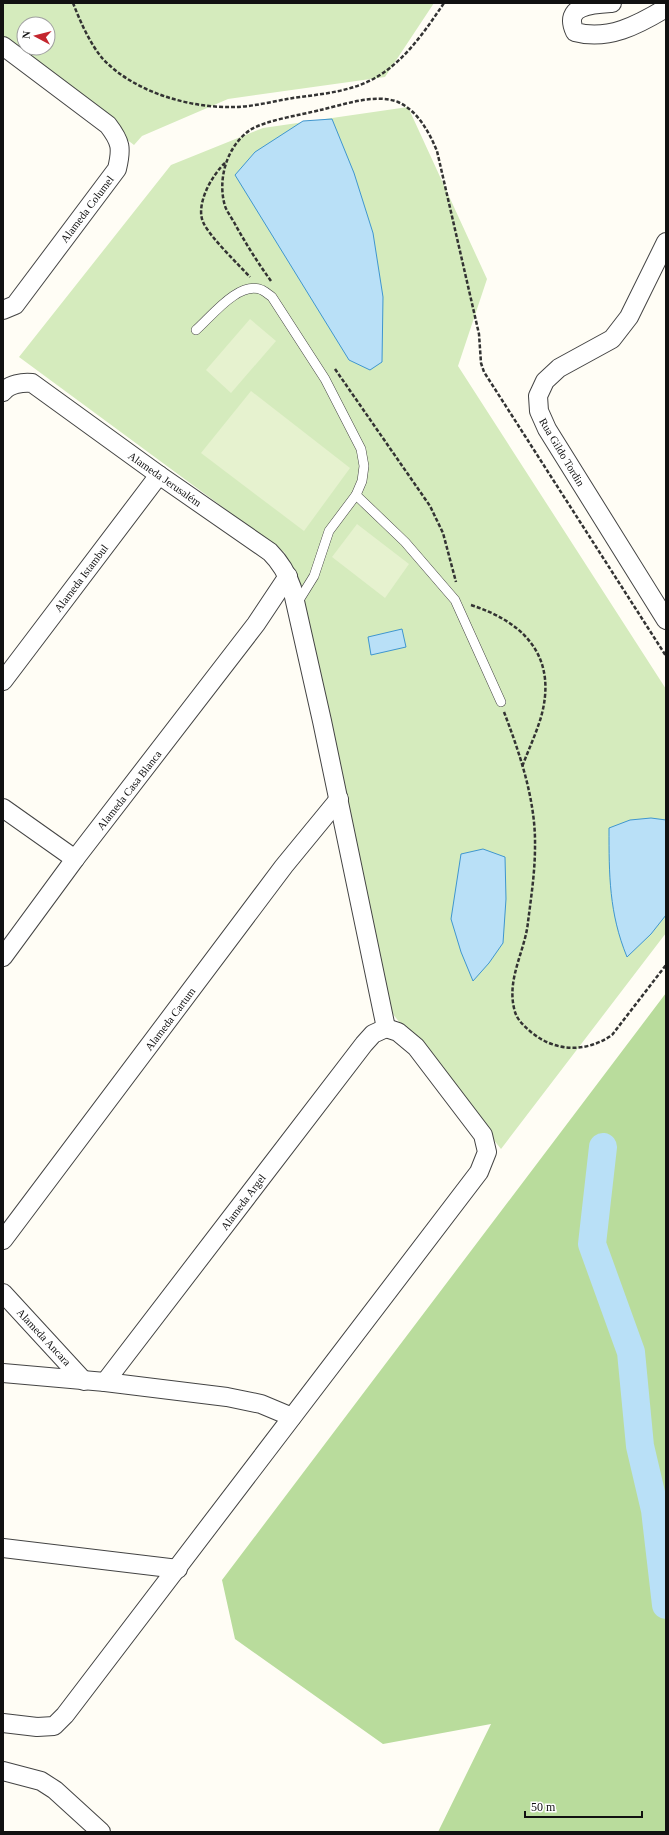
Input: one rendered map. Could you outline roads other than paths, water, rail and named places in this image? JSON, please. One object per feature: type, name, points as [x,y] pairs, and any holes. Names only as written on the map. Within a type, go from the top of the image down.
[{"type":"street","points":[[612,3],[592,4],[579,9],[573,15],[571,24],[575,32],[606,35],[644,22],[666,8]]},
{"type":"street","name":"Alameda Columel","points":[[3,46],[108,125],[118,138],[121,153],[118,169],[15,306],[3,310]]},
{"type":"street","name":"Rua Gildo Tordin","points":[[666,242],[629,317],[612,339],[559,368],[545,381],[538,396],[539,411],[548,430],[666,620]]},
{"type":"street","name":"Alameda Jerusalém","points":[[3,392],[5,389],[22,382],[32,383],[159,475],[270,552],[282,564],[288,576],[297,608],[339,799],[386,1028]]},
{"type":"street","name":"Alameda Istambul","points":[[3,680],[159,475]]},
{"type":"street","name":"Alameda Casa Blanca","points":[[3,957],[75,859],[256,624],[288,576]]},
{"type":"street","name":"Alameda Cartum","points":[[3,1240],[284,866],[339,799]]},
{"type":"street","points":[[3,808],[75,859]]},
{"type":"street","points":[[3,1722],[38,1727],[54,1726],[65,1715],[178,1569],[478,1172],[487,1152],[483,1135],[436,1071],[416,1047],[398,1032],[386,1028]]},
{"type":"street","name":"Alameda Argel","points":[[105,1382],[364,1044],[373,1034],[386,1028]]},
{"type":"street","name":"Alameda Ancara","points":[[5,1300],[84,1381]]},
{"type":"street","points":[[3,1373],[105,1382],[227,1398],[261,1404],[292,1417]]},
{"type":"street","points":[[3,1548],[178,1569]]},
{"type":"street","points":[[3,1771],[41,1781],[55,1790],[101,1832]]},
{"type":"lane","points":[[196,330],[236,292],[249,289],[261,289],[272,297],[325,379],[361,450],[364,466],[362,481],[356,495],[329,530],[314,576],[297,608]]},
{"type":"lane","points":[[356,495],[406,542],[455,600],[501,702]]},
{"type":"water","points":[[332,119],[354,173],[373,233],[383,297],[382,362],[370,370],[349,360],[235,175],[255,152],[303,121]]},
{"type":"water","points":[[402,629],[406,647],[371,655],[368,637]]},
{"type":"water","points":[[651,818],[666,820],[666,915],[651,934],[627,957],[621,941],[613,909],[609,862],[609,828],[630,820]]},
{"type":"water","points":[[483,849],[505,857],[506,899],[503,943],[489,963],[473,981],[461,952],[451,919],[461,854]]},
{"type":"waterway","points":[[603,1147],[592,1244],[631,1352],[640,1446],[655,1510],[666,1605]]}]
